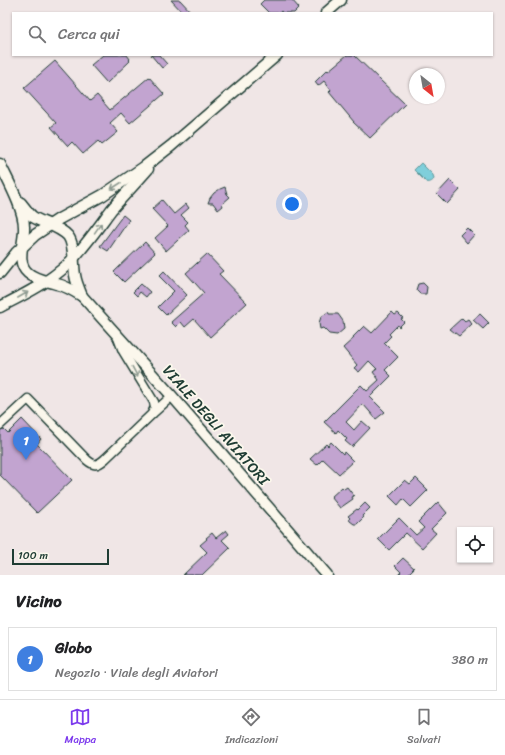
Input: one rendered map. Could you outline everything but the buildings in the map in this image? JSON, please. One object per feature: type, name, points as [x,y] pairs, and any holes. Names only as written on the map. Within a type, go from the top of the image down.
[{"type":"main road","points":[[327,12],[342,0]]},
{"type":"main road","points":[[0,273],[22,247],[35,236],[50,225],[116,186],[144,167],[171,146],[276,56]]},
{"type":"main road","points":[[0,307],[33,289],[60,271],[90,239],[121,198],[171,146]]},
{"type":"main road","points":[[0,164],[13,190],[24,221],[22,261],[25,269],[31,275],[46,281]]},
{"type":"main road","points":[[13,190],[29,213],[68,237],[71,243],[73,258]]},
{"type":"main road","name":"VIALE DEGLI AVIATORI","points":[[73,258],[75,276],[82,296]]},
{"type":"main road","name":"VIALE DEGLI AVIATORI","points":[[46,281],[64,286],[82,296],[172,396],[327,575]]},
{"type":"street","points":[[118,337],[123,351],[154,402],[155,407],[152,414]]},
{"type":"street","points":[[0,425],[28,399],[87,460],[95,465],[105,459],[172,396]]},
{"type":"water","points":[[421,163],[433,175],[434,179],[431,182],[426,182],[414,170]]},
{"type":"place","name":"Globo","points":[[26,460]]}]
